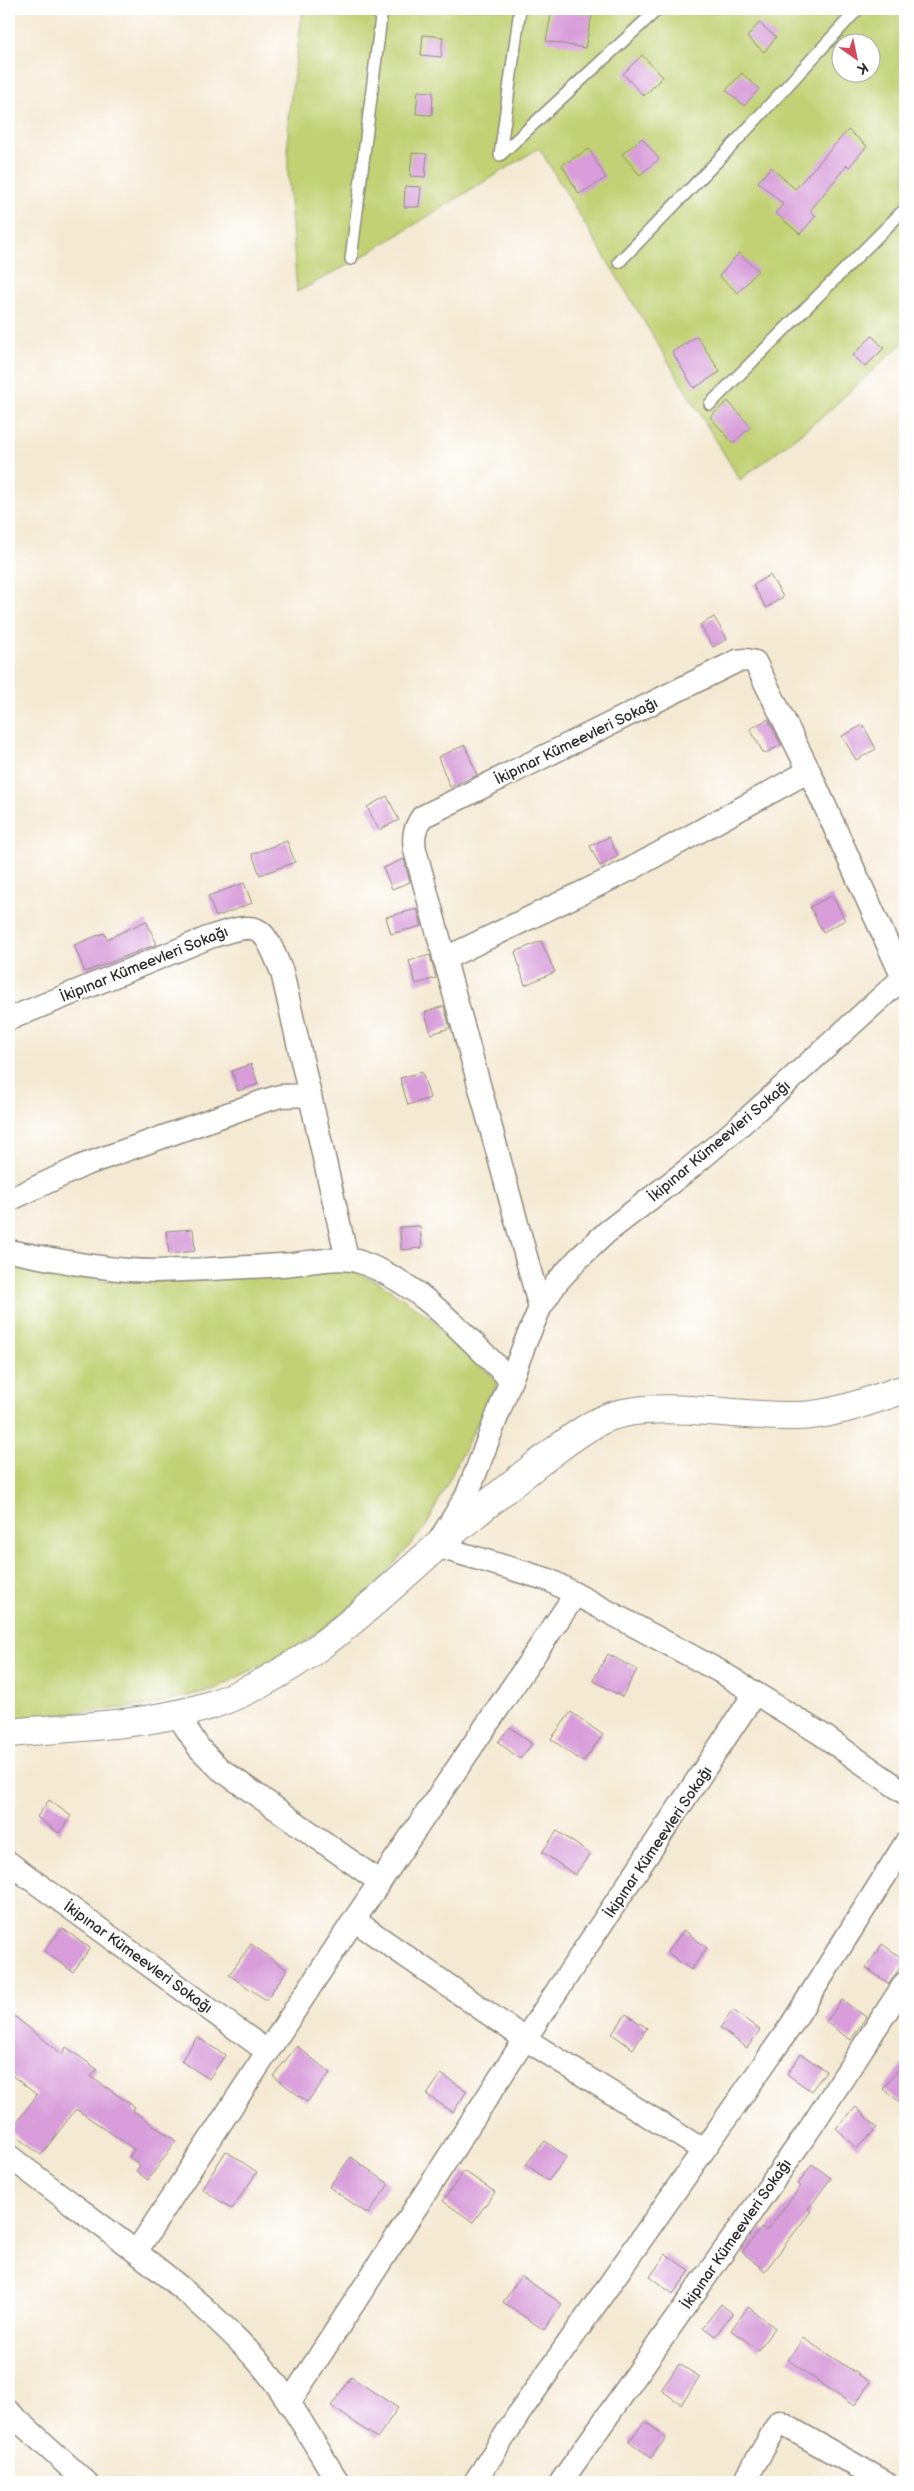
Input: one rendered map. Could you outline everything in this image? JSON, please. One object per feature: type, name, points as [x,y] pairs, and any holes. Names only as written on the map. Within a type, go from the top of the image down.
[{"type":"street","name":"İkipınar Kümeevleri Sokağı","points":[[436,1546],[467,1495],[540,1308],[557,1282],[586,1251],[736,1129],[904,977],[809,771],[755,662],[738,661],[433,810],[422,817],[415,827],[413,838],[444,959],[540,1308]]},
{"type":"street","points":[[444,959],[629,870],[809,771]]},
{"type":"street","name":"İkipınar Kümeevleri Sokağı","points":[[9,1019],[210,936],[240,927],[252,927],[264,935],[282,972],[347,1259]]},
{"type":"street","points":[[9,1200],[84,1165],[280,1096],[310,1095]]},
{"type":"street","points":[[9,1250],[96,1267],[128,1270],[271,1266],[347,1259],[367,1265],[405,1284],[450,1321],[512,1380]]},
{"type":"street","points":[[9,1733],[139,1722],[177,1714],[234,1696],[270,1678],[309,1653],[389,1590],[436,1546],[526,1472],[574,1436],[604,1419],[628,1412],[670,1410],[800,1416],[835,1410],[905,1389]]},
{"type":"street","points":[[436,1546],[549,1580],[713,1668],[820,1734],[905,1793]]},
{"type":"street","points":[[136,2252],[354,1920],[575,1595]]},
{"type":"street","name":"İkipınar Kümeevleri Sokağı","points":[[289,2403],[525,2039],[755,1694]]},
{"type":"street","points":[[177,1714],[199,1748],[220,1769],[380,1882]]},
{"type":"street","points":[[475,2482],[520,2412],[790,2027],[905,1844]]},
{"type":"street","name":"İkipınar Kümeevleri Sokağı","points":[[9,1863],[268,2052]]},
{"type":"street","points":[[354,1920],[525,2039],[703,2150]]},
{"type":"street","name":"İkipınar Kümeevleri Sokağı","points":[[562,2482],[809,2130],[905,1983]]},
{"type":"street","points":[[9,2156],[136,2252],[215,2318],[256,2359],[289,2403],[338,2482]]},
{"type":"street","points":[[9,2412],[86,2482]]},
{"type":"street","points":[[744,2482],[779,2422],[885,2482]]},
{"type":"lane","points":[[351,259],[382,9]]},
{"type":"lane","points":[[520,9],[500,155],[658,9]]},
{"type":"lane","points":[[619,262],[729,150],[858,9]]},
{"type":"lane","points":[[710,404],[905,209]]},
{"type":"green space","points":[[303,9],[905,9],[905,341],[823,416],[740,480],[539,148],[357,260],[297,292],[288,174],[288,118]]},
{"type":"green space","points":[[9,1263],[98,1280],[173,1281],[348,1269],[382,1284],[429,1317],[498,1382],[426,1526],[371,1591],[303,1643],[215,1689],[150,1705],[9,1720]]},
{"type":"building","points":[[552,9],[592,15],[585,48],[546,41]]},
{"type":"building","points":[[759,23],[776,37],[764,52],[747,37]]},
{"type":"building","points":[[423,35],[443,37],[441,57],[421,55]]},
{"type":"building","points":[[642,55],[663,77],[644,96],[623,74]]},
{"type":"building","points":[[742,73],[759,89],[744,106],[726,90]]},
{"type":"building","points":[[418,91],[433,92],[432,115],[416,114]]},
{"type":"building","points":[[848,130],[867,146],[849,167],[847,165],[810,211],[816,216],[800,234],[775,213],[783,204],[758,182],[771,167],[795,189]]},
{"type":"building","points":[[642,138],[659,159],[640,175],[622,154]]},
{"type":"building","points":[[589,149],[606,178],[579,194],[562,165]]},
{"type":"building","points":[[412,153],[427,154],[425,177],[410,176]]},
{"type":"building","points":[[405,186],[421,187],[419,207],[404,207]]},
{"type":"building","points":[[739,253],[758,270],[738,293],[719,276]]},
{"type":"building","points":[[697,336],[720,372],[694,388],[672,352]]},
{"type":"building","points":[[872,336],[884,348],[865,367],[853,355]]},
{"type":"building","points":[[728,401],[751,427],[733,443],[710,417]]},
{"type":"building","points":[[770,575],[783,597],[766,608],[753,585]]},
{"type":"building","points":[[714,617],[727,639],[713,647],[700,625]]},
{"type":"building","points":[[768,719],[781,745],[764,754],[750,729]]},
{"type":"building","points":[[863,725],[876,749],[856,760],[842,736]]},
{"type":"building","points":[[465,745],[477,775],[450,787],[438,757]]},
{"type":"building","points":[[387,796],[399,820],[379,830],[367,807]]},
{"type":"building","points":[[609,837],[618,856],[600,866],[590,846]]},
{"type":"building","points":[[287,841],[295,862],[260,875],[252,854]]},
{"type":"building","points":[[404,859],[410,882],[392,889],[383,868]]},
{"type":"building","points":[[244,883],[252,903],[216,917],[208,896]]},
{"type":"building","points":[[832,895],[845,920],[823,932],[810,907]]},
{"type":"building","points":[[417,909],[422,926],[391,934],[386,917]]},
{"type":"building","points":[[146,921],[157,944],[85,972],[74,945],[104,933],[107,939]]},
{"type":"building","points":[[541,941],[555,972],[525,985],[515,952]]},
{"type":"building","points":[[430,955],[436,978],[416,984],[409,961]]},
{"type":"building","points":[[444,1006],[450,1028],[431,1034],[425,1012]]},
{"type":"building","points":[[251,1064],[258,1084],[238,1091],[232,1071]]},
{"type":"building","points":[[422,1072],[430,1098],[408,1105],[400,1078]]},
{"type":"building","points":[[420,1226],[422,1248],[401,1250],[400,1227]]},
{"type":"building","points":[[193,1229],[195,1251],[169,1254],[166,1231]]},
{"type":"building","points":[[608,1654],[637,1670],[622,1697],[593,1680]]},
{"type":"building","points":[[571,1712],[603,1735],[583,1762],[551,1739]]},
{"type":"building","points":[[510,1727],[532,1744],[520,1759],[498,1742]]},
{"type":"building","points":[[49,1800],[71,1816],[59,1833],[37,1817]]},
{"type":"building","points":[[557,1831],[590,1854],[575,1875],[542,1852]]},
{"type":"building","points":[[62,1928],[90,1948],[73,1972],[44,1951]]},
{"type":"building","points":[[684,1930],[707,1948],[691,1970],[667,1952]]},
{"type":"building","points":[[251,1944],[287,1970],[266,2000],[229,1975]]},
{"type":"building","points":[[882,1944],[905,1960],[889,1984],[866,1968]]},
{"type":"building","points":[[842,2000],[866,2017],[851,2040],[826,2022]]},
{"type":"building","points":[[733,2010],[760,2030],[747,2048],[720,2028]]},
{"type":"building","points":[[9,2012],[62,2054],[66,2047],[97,2069],[91,2077],[135,2107],[133,2111],[176,2141],[148,2180],[136,2171],[140,2165],[129,2157],[134,2149],[76,2109],[41,2155],[10,2131],[37,2095],[9,2073]]},
{"type":"building","points":[[626,2014],[647,2028],[633,2049],[612,2034]]},
{"type":"building","points":[[197,2037],[225,2055],[209,2079],[181,2061]]},
{"type":"building","points":[[297,2046],[330,2073],[307,2102],[273,2076]]},
{"type":"building","points":[[801,2054],[826,2071],[811,2091],[787,2074]]},
{"type":"building","points":[[905,2061],[905,2106],[883,2089]]},
{"type":"building","points":[[441,2074],[467,2091],[453,2112],[427,2095]]},
{"type":"building","points":[[856,2107],[877,2128],[857,2148],[836,2128]]},
{"type":"building","points":[[545,2141],[567,2157],[548,2181],[526,2164]]},
{"type":"building","points":[[226,2151],[257,2172],[232,2209],[202,2189]]},
{"type":"building","points":[[351,2157],[389,2184],[368,2214],[329,2187]]},
{"type":"building","points":[[812,2164],[831,2178],[808,2209],[811,2211],[765,2271],[742,2252],[762,2227],[766,2231],[801,2186],[798,2184]]},
{"type":"building","points":[[464,2171],[495,2192],[473,2222],[443,2201]]},
{"type":"building","points":[[666,2254],[690,2271],[673,2294],[650,2277]]},
{"type":"building","points":[[521,2276],[562,2304],[544,2330],[503,2302]]},
{"type":"building","points":[[721,2304],[733,2314],[715,2336],[703,2327]]},
{"type":"building","points":[[748,2307],[775,2328],[758,2350],[731,2330]]},
{"type":"building","points":[[803,2338],[870,2382],[854,2406],[788,2360]]},
{"type":"building","points":[[679,2364],[700,2377],[681,2404],[661,2390]]},
{"type":"building","points":[[351,2377],[398,2408],[377,2438],[331,2406]]},
{"type":"building","points":[[645,2421],[666,2438],[651,2458],[629,2441]]}]
